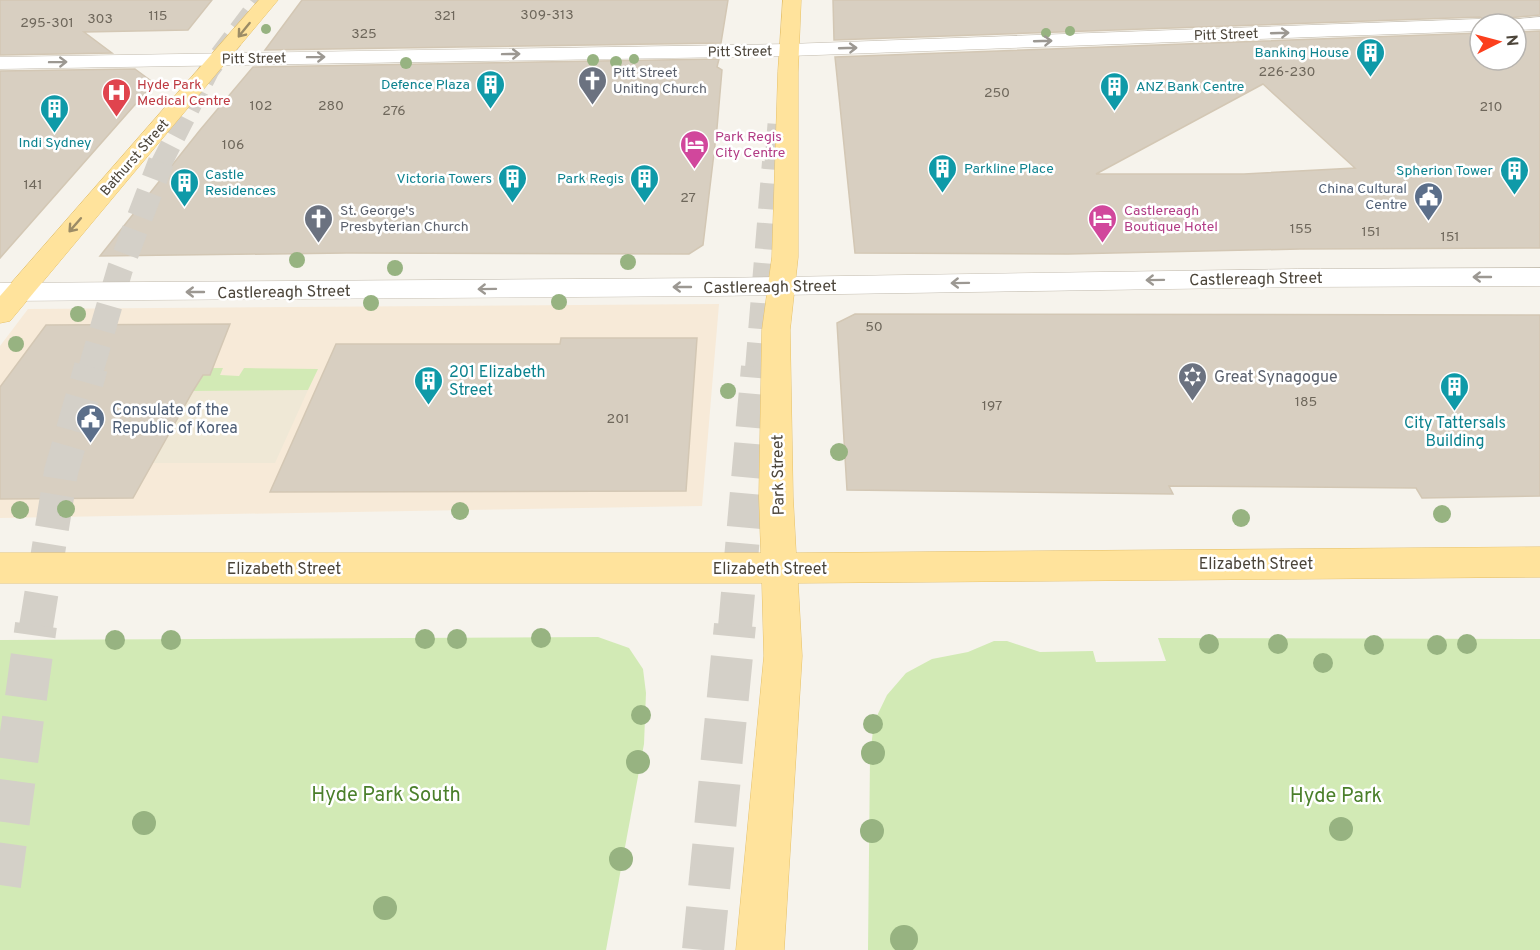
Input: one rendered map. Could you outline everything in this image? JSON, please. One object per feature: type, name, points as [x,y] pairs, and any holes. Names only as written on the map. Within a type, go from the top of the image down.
[{"type":"main road","name":"Bathurst Street","points":[[0,314],[9,292],[219,59],[269,0]]},
{"type":"main road","name":"Park Street","points":[[760,950],[783,656],[776,496],[776,330],[785,257],[792,0]]},
{"type":"main road","name":"Elizabeth Street","points":[[0,568],[780,568],[1540,562]]},
{"type":"street","name":"Pitt Street","points":[[0,63],[789,50],[1468,25]]},
{"type":"street","name":"Castlereagh Street","points":[[9,292],[1540,277]]},
{"type":"shaded area","points":[[719,304],[702,506],[0,518],[0,346],[28,309]]},
{"type":"shaded area","points":[[308,390],[275,463],[153,463],[193,391]]},
{"type":"green space","points":[[206,368],[223,368],[220,375],[239,376],[244,368],[318,369],[308,390],[193,391]]},
{"type":"green space","name":"Hyde Park South","points":[[598,637],[629,648],[643,669],[646,693],[644,744],[606,950],[0,950],[0,640]]},
{"type":"green space","name":"Hyde Park","points":[[1158,638],[1540,639],[1540,950],[868,950],[870,756],[874,722],[887,695],[906,673],[932,659],[968,652],[994,641],[1007,641],[1040,652],[1093,651],[1096,662],[1166,661]]},
{"type":"building","points":[[0,0],[212,0],[188,30],[84,32],[112,53],[0,55]]},
{"type":"building","points":[[302,0],[728,0],[721,43],[265,50]]},
{"type":"building","points":[[833,0],[1540,0],[1540,15],[1528,16],[1528,12],[1468,12],[1468,17],[834,40]]},
{"type":"building","points":[[1540,31],[1540,248],[1300,249],[1068,254],[855,253],[835,57],[1468,33],[1468,72],[1528,72],[1528,32]],"holes":[[[1263,84],[1355,168],[1244,174],[1096,174]]]},
{"type":"building","points":[[719,59],[717,67],[722,70],[703,245],[689,254],[347,253],[100,256],[253,67]]},
{"type":"building","points":[[135,69],[154,83],[0,258],[0,71]]},
{"type":"building","points":[[855,314],[1540,315],[1540,496],[1422,498],[1416,488],[1169,486],[1173,494],[847,490],[837,323]]},
{"type":"building","points":[[230,324],[210,375],[203,375],[133,498],[0,499],[0,387],[46,325]]},
{"type":"building","name":"201 Elizabeth Street","points":[[561,338],[697,338],[686,491],[270,492],[336,344],[560,344]]},
{"type":"tunnel","points":[[161,164],[209,70],[262,0]]},
{"type":"tunnel","points":[[775,164],[778,124]]},
{"type":"tunnel","points":[[91,369],[120,269],[161,162]]},
{"type":"tunnel","points":[[758,369],[775,162]]},
{"type":"tunnel","points":[[36,627],[61,472],[91,367]]},
{"type":"tunnel","points":[[735,627],[758,367]]},
{"type":"tunnel","points":[[0,885],[36,625]]},
{"type":"tunnel","points":[[703,950],[735,625]]},
{"type":"place","name":"Banking House","points":[[1370,78]]},
{"type":"place","name":"Pitt Street Uniting Church","points":[[592,106]]},
{"type":"place","name":"Defence Plaza","points":[[491,110]]},
{"type":"place","name":"ANZ Bank Centre","points":[[1115,112]]},
{"type":"place","name":"Hyde Park Medical Centre","points":[[116,118]]},
{"type":"place","name":"Indi Sydney","points":[[55,134]]},
{"type":"place","name":"Park Regis City Centre","points":[[694,170]]},
{"type":"place","name":"Parkline Place","points":[[943,194]]},
{"type":"place","name":"Spherion Tower","points":[[1514,196]]},
{"type":"place","name":"Victoria Towers","points":[[513,204]]},
{"type":"place","name":"Park Regis","points":[[645,204]]},
{"type":"place","name":"Castle Residences","points":[[184,208]]},
{"type":"place","name":"China Cultural Centre","points":[[1428,222]]},
{"type":"place","name":"St. George's Presbyterian Church","points":[[319,244]]},
{"type":"place","name":"Castlereagh Boutique Hotel","points":[[1103,244]]},
{"type":"place","name":"Great Synagogue","points":[[1193,402]]},
{"type":"place","name":"201 Elizabeth Street","points":[[428,406]]},
{"type":"place","name":"City Tattersals Building","points":[[1455,412]]},
{"type":"place","name":"Consulate of the Republic of Korea","points":[[91,444]]}]
